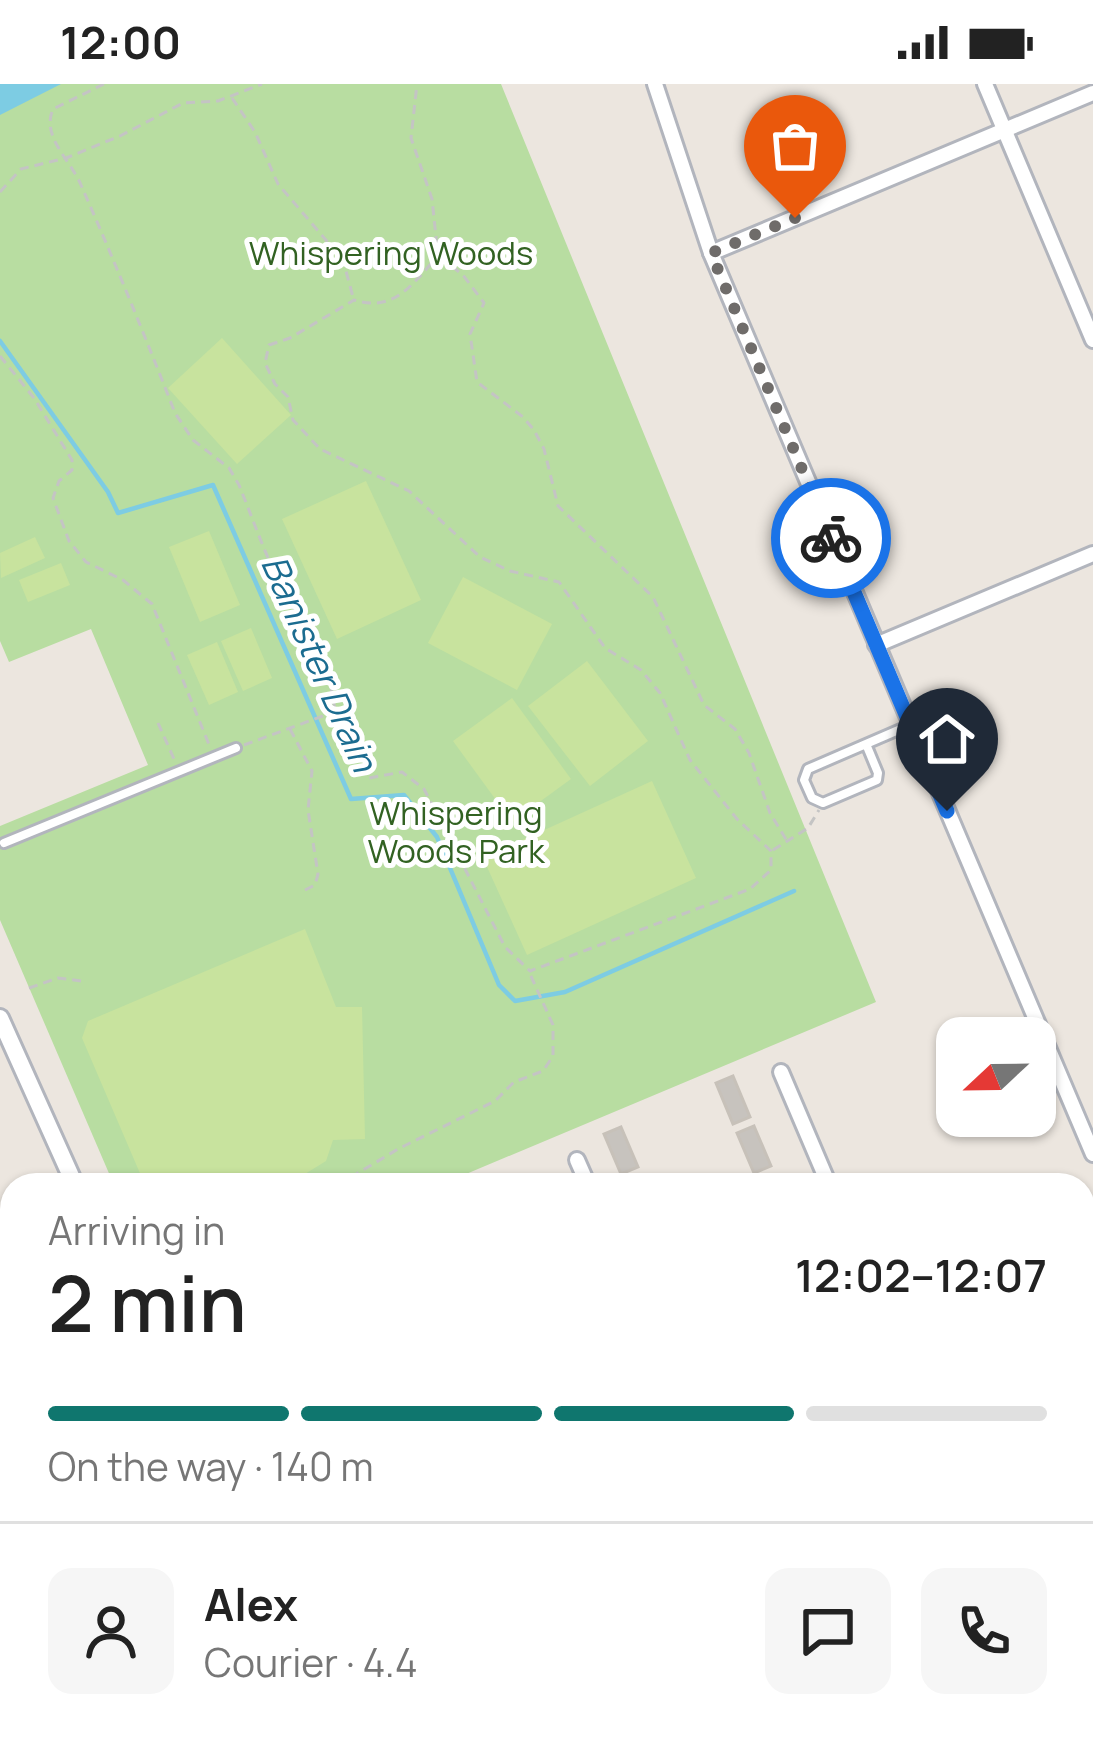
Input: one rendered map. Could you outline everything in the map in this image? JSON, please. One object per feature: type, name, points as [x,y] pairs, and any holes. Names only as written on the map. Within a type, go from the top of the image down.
[{"type":"street","points":[[655,84],[711,253],[1093,1154]]},
{"type":"street","points":[[985,84],[1093,340]]},
{"type":"street","points":[[711,253],[1093,93]]},
{"type":"street","points":[[876,646],[1093,554]]},
{"type":"street","points":[[0,1018],[70,1173]]},
{"type":"street","points":[[781,1072],[824,1173]]},
{"type":"street","points":[[577,1160],[583,1173]]},
{"type":"lane","points":[[866,744],[877,780],[823,803],[812,798],[804,773],[866,744],[910,725]]},
{"type":"lane","points":[[1,844],[236,748]]},
{"type":"path","points":[[104,84],[53,109],[50,134],[66,158],[175,412],[193,440],[229,468],[292,606],[320,645],[333,713],[360,771],[369,778],[402,772],[424,789],[505,946],[530,971],[553,1025],[553,1056],[543,1071],[514,1082],[495,1101],[358,1173]]},
{"type":"path","points":[[0,192],[22,169],[121,136],[182,103],[231,97],[262,84]]},
{"type":"path","points":[[417,84],[411,139],[432,199],[438,256],[463,275],[484,303],[470,334],[477,382],[534,430],[544,449],[558,506],[653,597],[704,705],[735,729],[749,753],[770,813],[787,841]]},
{"type":"path","points":[[231,97],[255,132],[278,184],[343,260],[354,300]]},
{"type":"path","points":[[438,256],[403,294],[373,306],[354,300],[290,338],[269,345],[265,363],[288,397],[293,421],[320,449],[409,491],[480,557],[510,572],[559,582],[605,647],[641,670],[660,693],[690,760],[770,851],[771,870],[750,889],[530,971]]},
{"type":"path","points":[[0,356],[34,398],[72,460],[72,470],[59,481],[53,498],[70,542],[86,562],[123,580],[152,604],[214,758]]},
{"type":"path","points":[[236,748],[333,713]]},
{"type":"path","points":[[158,723],[179,772]]},
{"type":"path","points":[[290,729],[312,771],[308,810],[319,874],[315,885],[303,891]]},
{"type":"path","points":[[770,851],[808,828],[823,803]]},
{"type":"path","points":[[29,988],[58,978],[81,981]]},
{"type":"green space","name":"Whispering Woods Park","points":[[34,84],[501,84],[876,1002],[469,1173],[109,1173],[0,920],[0,826],[148,765],[91,629],[9,662],[0,641],[0,100]]},
{"type":"green space","points":[[222,338],[291,415],[237,464],[168,388]]},
{"type":"green space","points":[[366,481],[421,600],[337,639],[282,519]]},
{"type":"green space","points":[[209,531],[240,605],[200,622],[169,547]]},
{"type":"green space","points":[[35,537],[45,558],[1,578],[0,553]]},
{"type":"green space","points":[[61,563],[70,585],[28,602],[19,580]]},
{"type":"green space","points":[[463,577],[552,624],[517,690],[428,643]]},
{"type":"green space","points":[[251,628],[272,678],[243,691],[221,641]]},
{"type":"green space","points":[[217,642],[238,692],[209,705],[187,655]]},
{"type":"green space","points":[[587,661],[648,741],[590,786],[528,706]]},
{"type":"green space","points":[[512,698],[571,779],[512,822],[453,741]]},
{"type":"green space","points":[[652,781],[696,878],[527,955],[483,858]]},
{"type":"green space","points":[[305,929],[336,1007],[362,1007],[365,1139],[333,1140],[326,1161],[306,1173],[140,1173],[82,1038],[88,1021]]},
{"type":"water","points":[[0,84],[61,84],[0,115]]},
{"type":"building","points":[[733,1076],[750,1117],[733,1124],[716,1083]]},
{"type":"building","points":[[754,1126],[771,1166],[754,1173],[737,1133]]},
{"type":"building","points":[[621,1127],[638,1167],[621,1173],[604,1134]]},
{"type":"waterway","name":"Banister Drain","points":[[0,341],[108,492],[118,513],[213,485],[351,799],[404,795],[437,837],[499,985],[515,1001],[565,992],[794,891]]},
{"type":"way so far","points":[[795,218],[711,253],[831,538]]},
{"type":"route","points":[[831,538],[947,811]]},
{"type":"park label","name":"Whispering Woods","points":[[391,252]]}]
